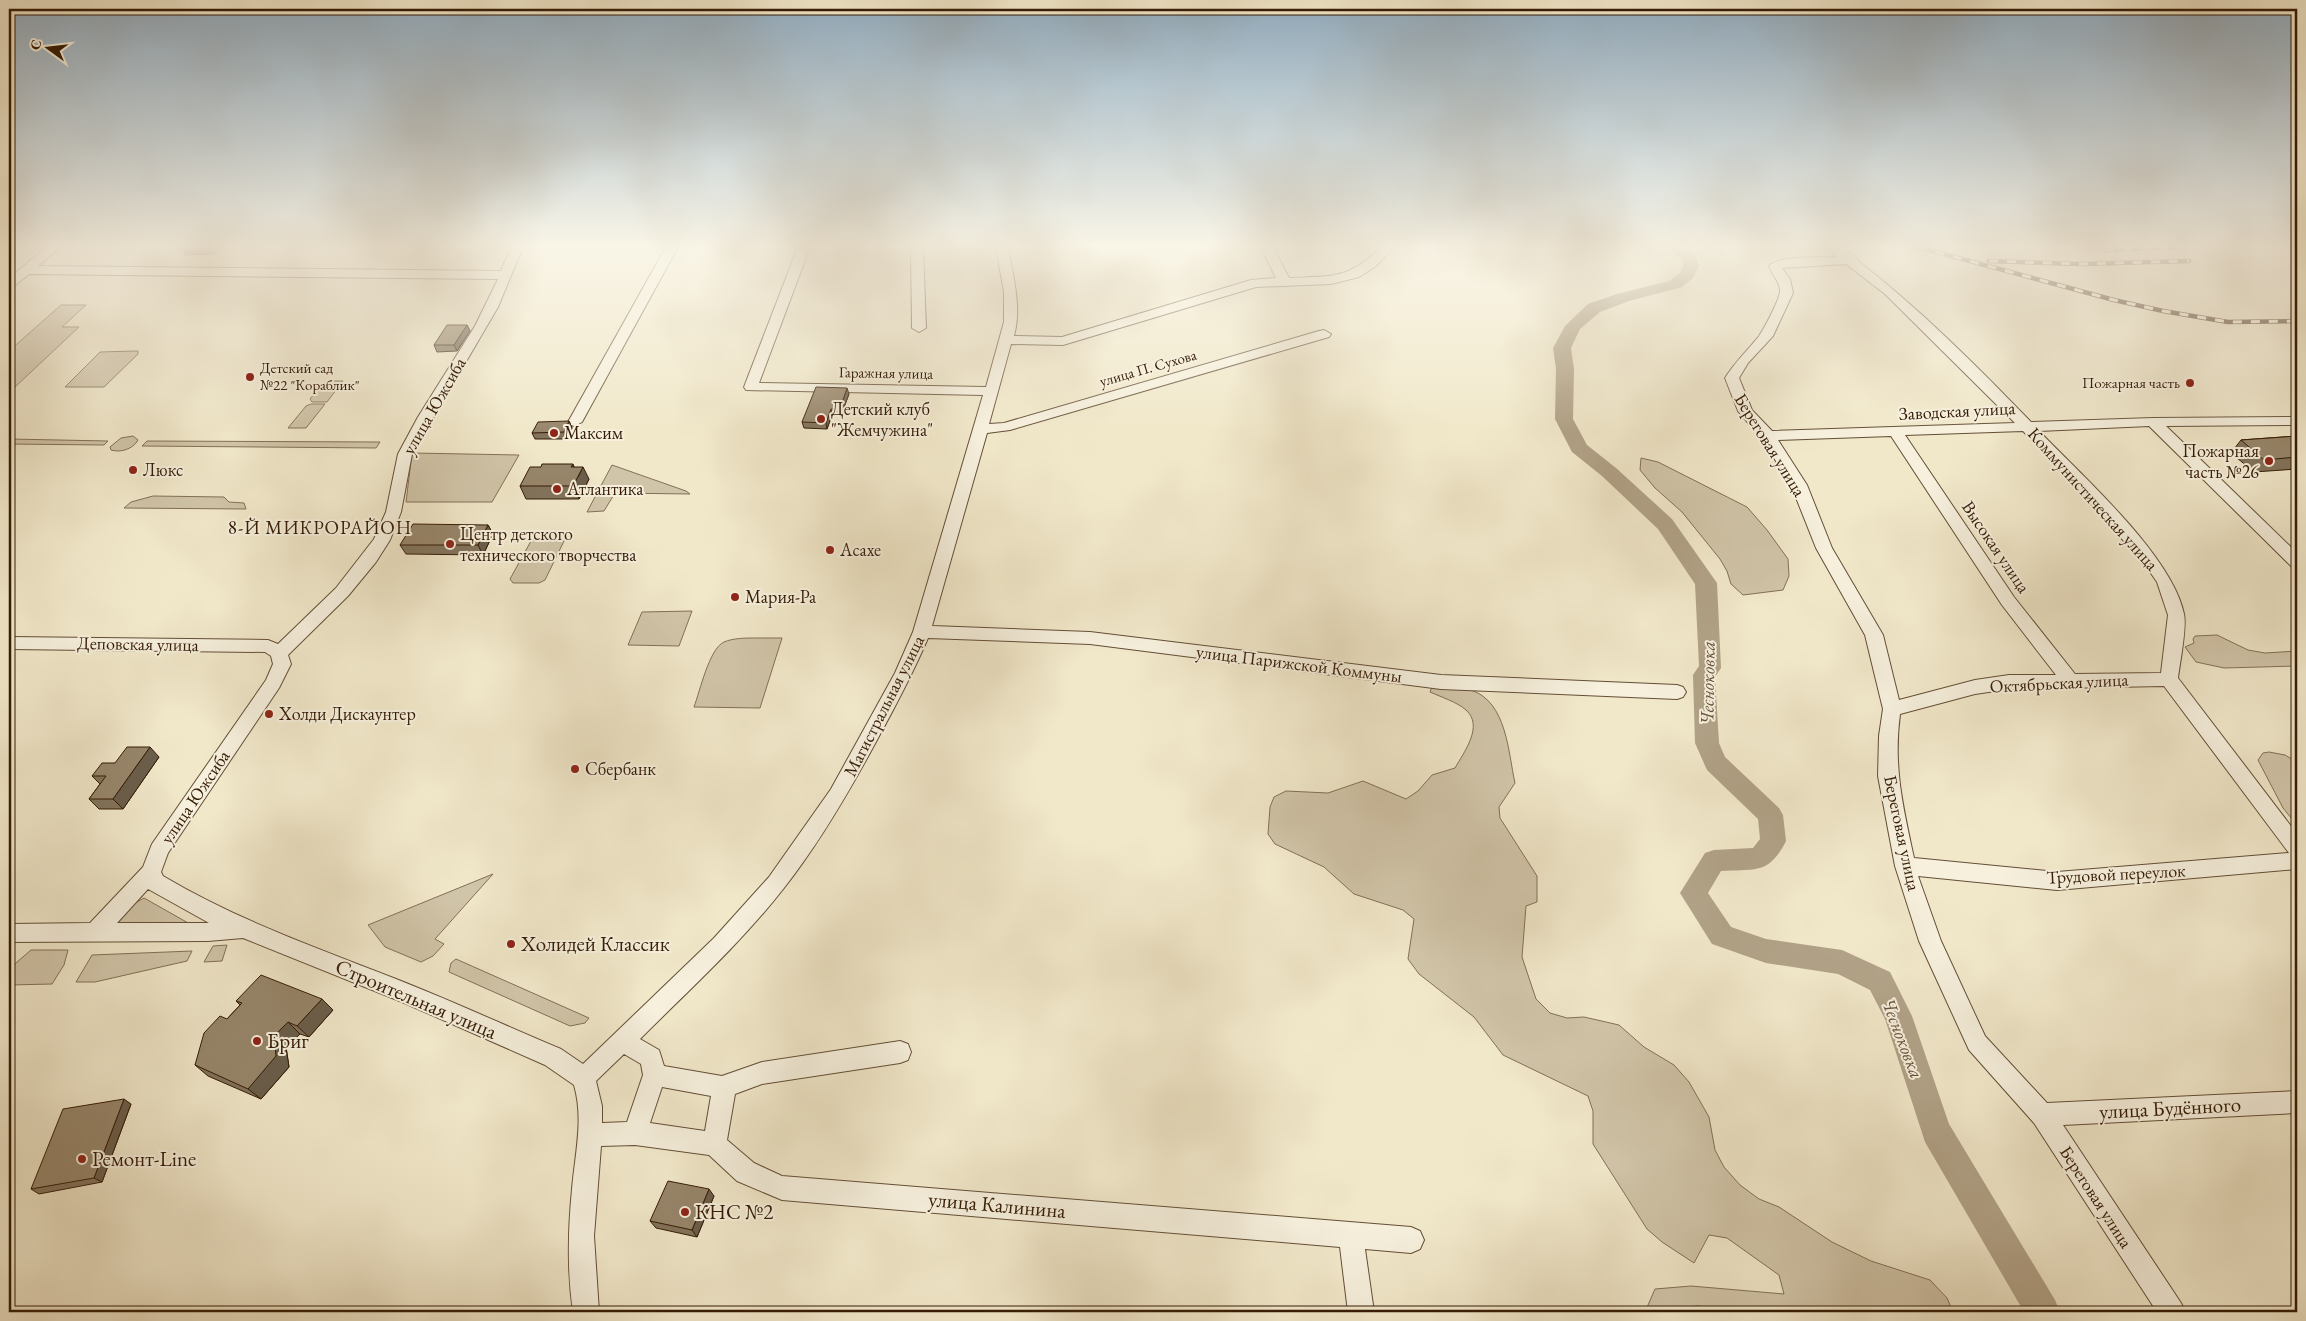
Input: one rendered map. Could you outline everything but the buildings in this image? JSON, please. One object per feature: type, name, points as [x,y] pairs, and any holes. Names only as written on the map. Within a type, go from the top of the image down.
[{"type":"street","name":"улица Южсиба","points":[[94,933],[151,872],[159,850],[273,683],[282,664],[274,649],[338,596],[360,572],[381,541],[392,519],[404,456],[490,309]]},
{"type":"street","points":[[575,422],[638,309]]},
{"type":"street","name":"Гаражная улица","points":[[781,309],[751,387],[991,391]]},
{"type":"street","points":[[918,309],[918,328]]},
{"type":"street","name":"Магистральная улица","points":[[584,1078],[721,945],[776,883],[838,794],[904,673],[922,632],[982,429],[1006,340],[1011,309]]},
{"type":"street","points":[[1006,340],[1064,341],[1171,309]]},
{"type":"street","name":"Береговая улица","points":[[1780,309],[1766,336],[1743,362],[1732,378],[1734,387],[1746,410],[1768,436],[1799,485],[1824,548],[1874,635],[1892,709],[1888,736],[1888,776],[1905,866],[1930,941],[1977,1043],[2042,1115],[2172,1312]]},
{"type":"street","name":"Коммунистическая улица","points":[[1908,309],[2028,426],[2109,513],[2154,565],[2166,582],[2176,615],[2169,679]]},
{"type":"street","name":"улица П. Сухова","points":[[982,429],[1005,427],[1324,334]]},
{"type":"street","name":"Заводская улица","points":[[1768,436],[2153,422],[2297,421]]},
{"type":"street","points":[[2153,422],[2297,562]]},
{"type":"street","name":"Высокая улица","points":[[1896,432],[2008,601],[2070,679]]},
{"type":"street","name":"улица Парижской Коммуны","points":[[922,632],[1090,638],[1442,682],[1677,692]]},
{"type":"street","name":"Деповская улица","points":[[9,643],[274,649]]},
{"type":"street","name":"Октябрьская улица","points":[[1892,709],[1975,687],[2008,682],[2070,679],[2169,679]]},
{"type":"street","points":[[2169,679],[2297,849]]},
{"type":"street","name":"Трудовой переулок","points":[[1905,866],[2057,881],[2297,861]]},
{"type":"street","points":[[151,872],[156,882],[171,893],[244,929]]},
{"type":"street","name":"Строительная улица","points":[[9,933],[208,932],[244,929],[410,995],[553,1057],[584,1078]]},
{"type":"street","points":[[622,1040],[651,1058],[654,1074],[635,1133]]},
{"type":"street","points":[[654,1074],[724,1086],[762,1073],[900,1052]]},
{"type":"street","points":[[584,1078],[592,1112],[581,1236],[581,1278],[586,1312]]},
{"type":"street","points":[[590,1135],[635,1133],[715,1144],[724,1086]]},
{"type":"street","name":"улица Будённого","points":[[2042,1115],[2297,1102]]},
{"type":"street","name":"улица Калинина","points":[[715,1144],[724,1155],[749,1176],[782,1188],[1411,1240]]},
{"type":"street","points":[[1351,1235],[1361,1312]]},
{"type":"shaded area","points":[[57,309],[82,309],[62,327],[79,327],[15,387],[9,387],[9,351]]},
{"type":"shaded area","points":[[138,351],[138,354],[104,387],[65,387],[100,352]]},
{"type":"shaded area","points":[[328,381],[343,381],[327,402],[312,402],[310,399],[321,385]]},
{"type":"shaded area","points":[[325,404],[306,428],[288,428],[306,406]]},
{"type":"shaded area","points":[[133,436],[138,440],[130,448],[119,451],[111,450],[110,447],[121,438]]},
{"type":"shaded area","points":[[9,439],[108,441],[104,445],[9,444]]},
{"type":"shaded area","points":[[147,441],[380,442],[376,448],[142,446]]},
{"type":"shaded area","points":[[412,453],[519,455],[492,502],[406,502]]},
{"type":"shaded area","points":[[1641,458],[1658,462],[1747,507],[1788,559],[1789,576],[1783,590],[1743,595],[1731,584],[1727,571],[1720,559],[1682,512],[1655,488],[1640,470]]},
{"type":"shaded area","points":[[612,465],[690,494],[615,493],[604,511],[587,512]]},
{"type":"shaded area","points":[[153,496],[224,497],[229,502],[244,503],[246,509],[124,508],[131,502]]},
{"type":"shaded area","points":[[540,537],[565,539],[545,580],[539,583],[513,583],[510,579],[531,541]]},
{"type":"shaded area","points":[[692,611],[679,646],[628,645],[642,612]]},
{"type":"shaded area","points":[[2217,635],[2248,650],[2265,653],[2297,651],[2297,666],[2224,668],[2196,662],[2185,647],[2194,643],[2193,639],[2195,636]]},
{"type":"shaded area","points":[[740,638],[782,638],[760,708],[694,707],[709,661],[724,642]]},
{"type":"shaded area","points":[[1433,684],[1467,689],[1483,696],[1492,705],[1504,729],[1515,783],[1499,807],[1500,818],[1537,876],[1537,902],[1526,906],[1522,957],[1536,999],[1550,1013],[1567,1018],[1584,1017],[1619,1025],[1644,1047],[1674,1065],[1689,1082],[1709,1117],[1715,1150],[1724,1167],[1740,1185],[1759,1199],[1779,1207],[1832,1242],[1871,1261],[1930,1280],[1947,1298],[1953,1312],[1763,1312],[1696,1306],[1681,1312],[1645,1312],[1655,1289],[1691,1286],[1784,1294],[1779,1275],[1727,1238],[1709,1235],[1694,1263],[1662,1242],[1647,1229],[1593,1144],[1593,1111],[1588,1096],[1503,1055],[1474,1017],[1419,974],[1408,959],[1414,919],[1403,910],[1354,894],[1324,867],[1275,844],[1268,834],[1270,807],[1274,797],[1286,791],[1328,793],[1363,781],[1406,799],[1418,791],[1432,775],[1455,768],[1471,739],[1473,724],[1471,716],[1454,702],[1430,692]]},
{"type":"shaded area","points":[[2269,752],[2285,755],[2297,762],[2297,825],[2283,808],[2258,760],[2263,753]]},
{"type":"shaded area","points":[[493,874],[435,939],[444,944],[433,956],[421,962],[385,947],[368,925]]},
{"type":"shaded area","points":[[144,898],[190,924],[119,925],[117,919],[130,906]]},
{"type":"shaded area","points":[[227,945],[222,961],[204,962],[213,946]]},
{"type":"shaded area","points":[[31,950],[68,950],[64,965],[52,984],[9,985],[9,969]]},
{"type":"shaded area","points":[[192,951],[187,961],[95,982],[76,982],[92,955]]},
{"type":"shaded area","points":[[456,959],[589,1018],[585,1023],[570,1026],[449,972],[451,963]]},
{"type":"waterway","name":"Чесноковка","points":[[1593,309],[1573,326],[1562,348],[1565,369],[1564,419],[1579,448],[1609,472],[1665,524],[1706,583],[1710,668],[1704,675],[1707,743],[1716,763],[1770,815],[1773,841],[1760,858],[1714,861],[1693,893],[1722,936],[1766,951],[1842,962],[1880,981],[1898,1016],[1936,1131],[2043,1312]]},
{"type":"railway","points":[[2153,309],[2228,322],[2297,321]]},
{"type":"place","name":"Детский сад №22 \"Кораблик\"","points":[[250,377]]},
{"type":"place","name":"Пожарная часть","points":[[2190,383]]},
{"type":"place","name":"Детский клуб \"Жемчужина\"","points":[[821,419]]},
{"type":"place","name":"Максим","points":[[554,433]]},
{"type":"place","name":"Пожарная часть №26","points":[[2269,461]]},
{"type":"place","name":"Люкс","points":[[133,470]]},
{"type":"place","name":"Атлантика","points":[[557,489]]},
{"type":"place","name":"Центр детского технического творчества","points":[[450,544]]},
{"type":"place","name":"Асахе","points":[[830,550]]},
{"type":"place","name":"Мария-Ра","points":[[735,597]]},
{"type":"place","name":"Холди Дискаунтер","points":[[269,714]]},
{"type":"place","name":"Сбербанк","points":[[575,769]]},
{"type":"place","name":"Холидей Классик","points":[[511,944]]},
{"type":"place","name":"Бриг","points":[[257,1041]]},
{"type":"place","name":"Ремонт-Line","points":[[82,1159]]},
{"type":"place","name":"КНС №2","points":[[685,1212]]},
{"type":"district","name":"8-Й МИКРОРАЙОН","points":[[320,527]]}]
